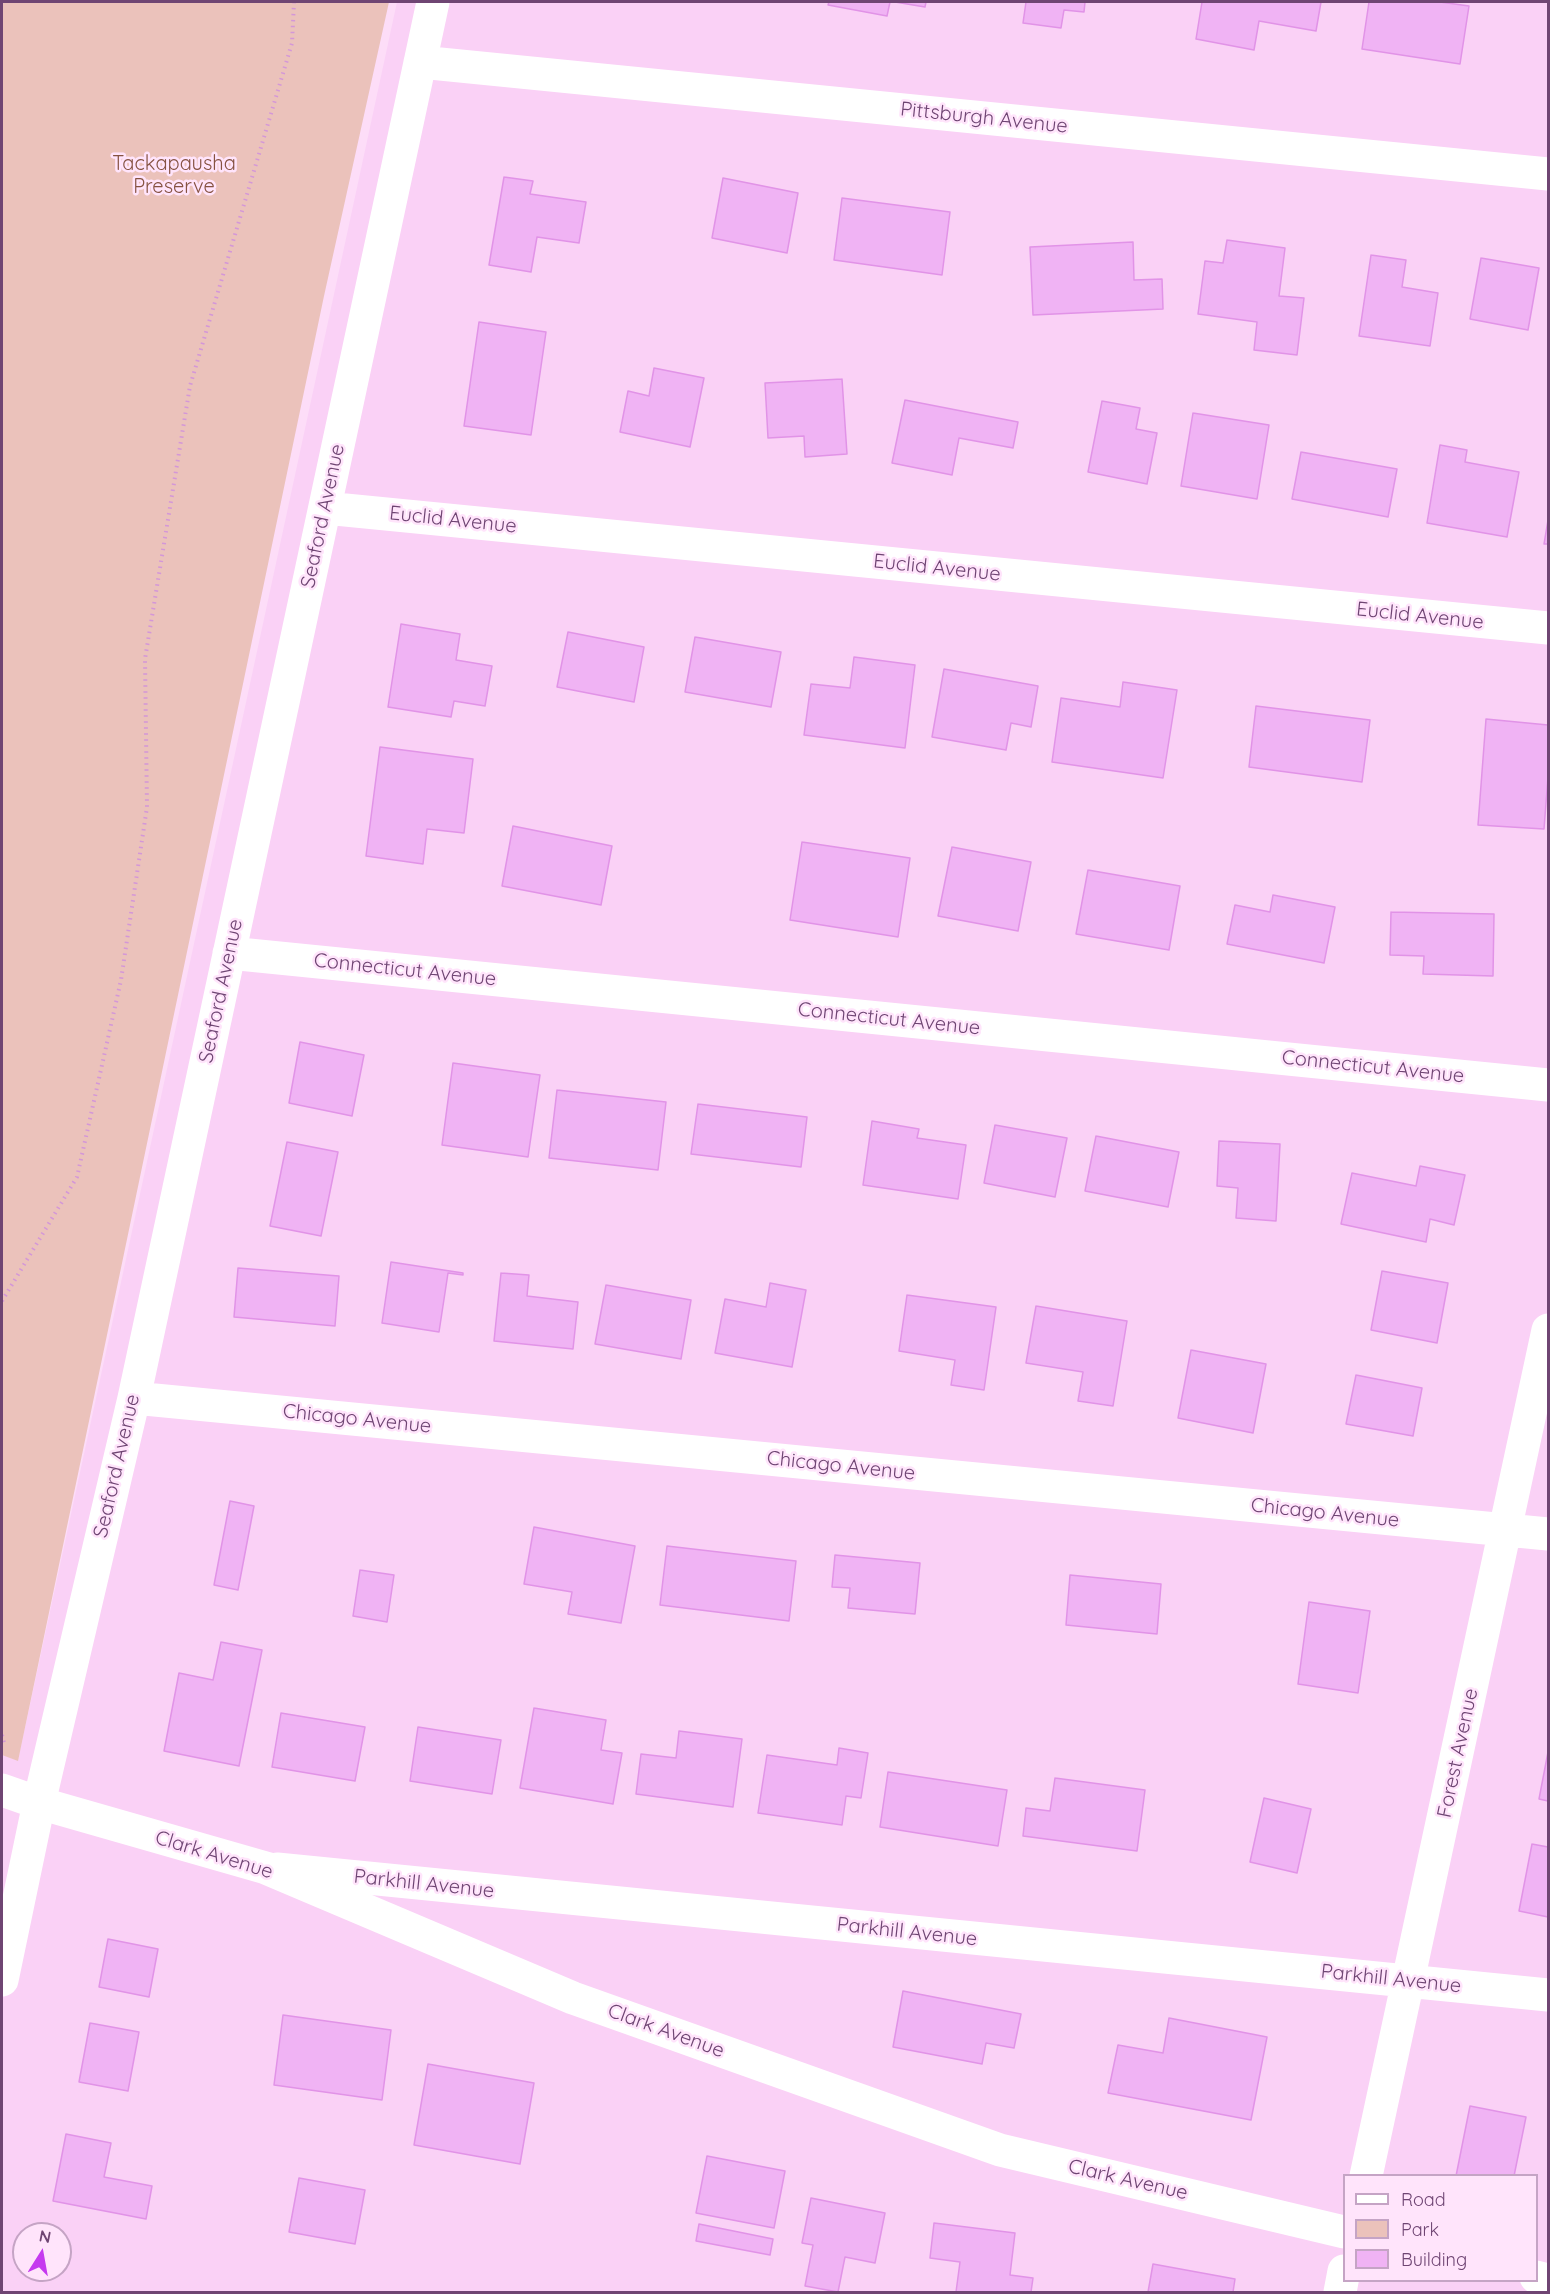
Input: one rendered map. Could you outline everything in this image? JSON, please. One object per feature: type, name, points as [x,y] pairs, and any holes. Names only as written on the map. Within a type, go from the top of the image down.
[{"type":"street","name":"Seaford Avenue","points":[[2,1980],[39,1803],[134,1398],[433,2]]},
{"type":"street","name":"Pittsburgh Avenue","points":[[420,62],[1548,174]]},
{"type":"street","name":"Euclid Avenue","points":[[325,508],[1548,628]]},
{"type":"street","name":"Connecticut Avenue","points":[[229,953],[1548,1085]]},
{"type":"street","name":"Forest Avenue","points":[[1366,2174],[1548,1329]]},
{"type":"street","name":"Chicago Avenue","points":[[134,1398],[1548,1534]]},
{"type":"street","name":"Clark Avenue","points":[[2,1790],[39,1803],[266,1868],[573,1998],[1000,2150],[1343,2232]]},
{"type":"street","name":"Parkhill Avenue","points":[[266,1868],[1548,1995]]},
{"type":"street","points":[[1340,2292],[1343,2276]]},
{"type":"path","points":[[2,1301],[77,1177],[122,980],[147,807],[145,659],[190,386],[292,43],[294,2]]},
{"type":"path","points":[[2,1735],[4,1743]]},
{"type":"shaded area","points":[[397,2],[1548,2],[1548,2292],[2,2292],[2,1755],[18,1760]]},
{"type":"green space","name":"Tackapausha Preserve","points":[[2,2],[389,2],[324,296],[18,1761],[2,1755]]},
{"type":"building","points":[[829,2],[890,2],[887,16],[828,5]]},
{"type":"building","points":[[895,2],[926,2],[925,7]]},
{"type":"building","points":[[1026,2],[1085,2],[1084,12],[1064,10],[1061,28],[1023,23]]},
{"type":"building","points":[[1202,2],[1321,2],[1316,31],[1259,21],[1254,50],[1196,39]]},
{"type":"building","points":[[1369,2],[1440,2],[1469,6],[1460,64],[1362,49]]},
{"type":"building","points":[[504,177],[533,181],[530,194],[586,202],[579,243],[537,237],[531,272],[489,265]]},
{"type":"building","points":[[723,178],[798,193],[787,253],[712,238]]},
{"type":"building","points":[[842,198],[950,212],[942,275],[834,260]]},
{"type":"building","points":[[1227,240],[1285,248],[1279,296],[1304,298],[1297,355],[1254,350],[1257,322],[1198,314],[1205,261],[1223,263]]},
{"type":"building","points":[[1133,242],[1134,280],[1162,279],[1163,309],[1033,315],[1030,247]]},
{"type":"building","points":[[1371,255],[1406,260],[1402,287],[1438,293],[1430,346],[1359,336]]},
{"type":"building","points":[[1481,258],[1539,268],[1528,330],[1470,319]]},
{"type":"building","points":[[479,322],[546,332],[531,435],[464,426]]},
{"type":"building","points":[[654,368],[704,378],[690,447],[620,432],[628,391],[649,396]]},
{"type":"building","points":[[842,379],[847,454],[805,457],[804,436],[768,438],[765,383]]},
{"type":"building","points":[[905,400],[1018,422],[1013,448],[959,438],[952,475],[892,463]]},
{"type":"building","points":[[1102,401],[1140,408],[1136,429],[1157,433],[1147,484],[1088,472]]},
{"type":"building","points":[[1193,413],[1269,425],[1257,499],[1181,486]]},
{"type":"building","points":[[1440,445],[1467,450],[1465,462],[1519,472],[1507,537],[1427,523]]},
{"type":"building","points":[[1301,452],[1397,469],[1388,517],[1292,499]]},
{"type":"building","points":[[1548,520],[1548,544],[1544,544]]},
{"type":"building","points":[[401,624],[460,634],[456,660],[492,666],[485,706],[454,701],[451,717],[388,707]]},
{"type":"building","points":[[568,632],[644,647],[634,702],[557,687]]},
{"type":"building","points":[[695,637],[781,652],[771,707],[685,692]]},
{"type":"building","points":[[854,657],[915,665],[905,748],[804,735],[811,684],[850,688]]},
{"type":"building","points":[[944,669],[1038,686],[1031,727],[1011,723],[1006,750],[932,737]]},
{"type":"building","points":[[1123,682],[1177,690],[1163,778],[1052,762],[1061,698],[1120,707]]},
{"type":"building","points":[[1256,706],[1370,720],[1362,782],[1249,767]]},
{"type":"building","points":[[1486,719],[1548,725],[1548,777],[1544,829],[1478,825]]},
{"type":"building","points":[[380,747],[473,759],[464,833],[427,829],[423,864],[366,856]]},
{"type":"building","points":[[513,826],[612,846],[601,905],[502,886]]},
{"type":"building","points":[[802,842],[910,858],[898,937],[790,920]]},
{"type":"building","points":[[952,847],[1031,862],[1018,931],[938,916]]},
{"type":"building","points":[[1088,870],[1180,886],[1169,950],[1076,934]]},
{"type":"building","points":[[1273,895],[1335,907],[1324,963],[1227,944],[1235,905],[1270,912]]},
{"type":"building","points":[[1391,912],[1494,914],[1493,976],[1423,974],[1424,956],[1390,955]]},
{"type":"building","points":[[300,1042],[364,1055],[352,1116],[289,1103]]},
{"type":"building","points":[[453,1063],[540,1075],[528,1157],[442,1145]]},
{"type":"building","points":[[557,1090],[666,1102],[658,1170],[549,1158]]},
{"type":"building","points":[[698,1104],[807,1117],[801,1167],[691,1154]]},
{"type":"building","points":[[872,1121],[919,1129],[917,1138],[966,1145],[958,1199],[863,1185]]},
{"type":"building","points":[[995,1125],[1067,1138],[1055,1197],[984,1183]]},
{"type":"building","points":[[1096,1136],[1179,1152],[1168,1207],[1085,1191]]},
{"type":"building","points":[[1219,1141],[1280,1144],[1276,1221],[1236,1218],[1238,1188],[1217,1186]]},
{"type":"building","points":[[287,1142],[338,1152],[321,1236],[270,1226]]},
{"type":"building","points":[[1420,1166],[1465,1175],[1454,1225],[1430,1219],[1426,1242],[1341,1224],[1352,1173],[1416,1186]]},
{"type":"building","points":[[391,1262],[463,1273],[463,1275],[448,1273],[439,1332],[382,1323]]},
{"type":"building","points":[[238,1268],[339,1276],[335,1326],[234,1317]]},
{"type":"building","points":[[1382,1271],[1448,1283],[1437,1343],[1371,1330]]},
{"type":"building","points":[[501,1273],[529,1275],[527,1296],[578,1302],[573,1349],[494,1341]]},
{"type":"building","points":[[770,1283],[806,1290],[792,1367],[715,1353],[725,1299],[766,1307]]},
{"type":"building","points":[[606,1285],[691,1300],[681,1359],[595,1344]]},
{"type":"building","points":[[907,1295],[996,1307],[984,1390],[951,1385],[955,1360],[899,1351]]},
{"type":"building","points":[[1036,1306],[1127,1321],[1113,1406],[1078,1401],[1083,1372],[1026,1363]]},
{"type":"building","points":[[1191,1350],[1266,1364],[1253,1433],[1178,1418]]},
{"type":"building","points":[[1356,1375],[1422,1388],[1413,1436],[1346,1424]]},
{"type":"building","points":[[230,1501],[254,1506],[238,1590],[214,1585]]},
{"type":"building","points":[[534,1527],[635,1546],[621,1623],[568,1614],[572,1592],[524,1584]]},
{"type":"building","points":[[667,1546],[796,1561],[789,1621],[660,1605]]},
{"type":"building","points":[[835,1555],[920,1563],[915,1614],[848,1608],[850,1588],[832,1587]]},
{"type":"building","points":[[360,1570],[394,1575],[387,1622],[353,1616]]},
{"type":"building","points":[[1070,1575],[1161,1584],[1157,1634],[1066,1625]]},
{"type":"building","points":[[1309,1602],[1370,1611],[1358,1693],[1298,1684]]},
{"type":"building","points":[[221,1642],[262,1650],[239,1766],[164,1751],[179,1673],[213,1680]]},
{"type":"building","points":[[534,1708],[606,1720],[601,1750],[622,1753],[613,1804],[520,1788]]},
{"type":"building","points":[[281,1713],[365,1727],[355,1781],[272,1767]]},
{"type":"building","points":[[418,1727],[501,1740],[492,1794],[410,1781]]},
{"type":"building","points":[[679,1731],[742,1739],[733,1807],[636,1794],[641,1754],[676,1758]]},
{"type":"building","points":[[839,1748],[868,1753],[861,1798],[846,1796],[842,1825],[758,1813],[767,1755],[837,1765]]},
{"type":"building","points":[[1548,1752],[1548,1801],[1539,1799]]},
{"type":"building","points":[[888,1772],[1007,1790],[998,1846],[880,1827]]},
{"type":"building","points":[[1055,1778],[1145,1790],[1137,1851],[1023,1836],[1026,1808],[1050,1811]]},
{"type":"building","points":[[1264,1798],[1311,1809],[1297,1873],[1250,1862]]},
{"type":"building","points":[[1532,1844],[1548,1847],[1548,1917],[1519,1911]]},
{"type":"building","points":[[108,1939],[158,1949],[149,1997],[99,1987]]},
{"type":"building","points":[[903,1991],[1021,2014],[1014,2048],[986,2043],[982,2064],[893,2047]]},
{"type":"building","points":[[283,2015],[391,2030],[382,2100],[274,2085]]},
{"type":"building","points":[[1169,2018],[1267,2037],[1251,2120],[1108,2093],[1118,2045],[1163,2053]]},
{"type":"building","points":[[90,2023],[139,2032],[128,2091],[79,2082]]},
{"type":"building","points":[[428,2064],[534,2083],[520,2164],[414,2145]]},
{"type":"building","points":[[1470,2106],[1526,2117],[1514,2174],[1456,2174]]},
{"type":"building","points":[[66,2134],[111,2143],[104,2177],[152,2186],[146,2219],[53,2201]]},
{"type":"building","points":[[707,2156],[785,2171],[774,2228],[696,2213]]},
{"type":"building","points":[[299,2178],[365,2190],[355,2244],[289,2232]]},
{"type":"building","points":[[811,2198],[885,2213],[875,2263],[845,2257],[838,2292],[805,2286],[813,2245],[802,2243]]},
{"type":"building","points":[[934,2223],[1015,2233],[1010,2275],[1033,2278],[1031,2292],[956,2292],[960,2262],[930,2258]]},
{"type":"building","points":[[699,2224],[773,2239],[770,2255],[696,2241]]},
{"type":"building","points":[[1153,2264],[1235,2279],[1233,2292],[1148,2292]]}]
